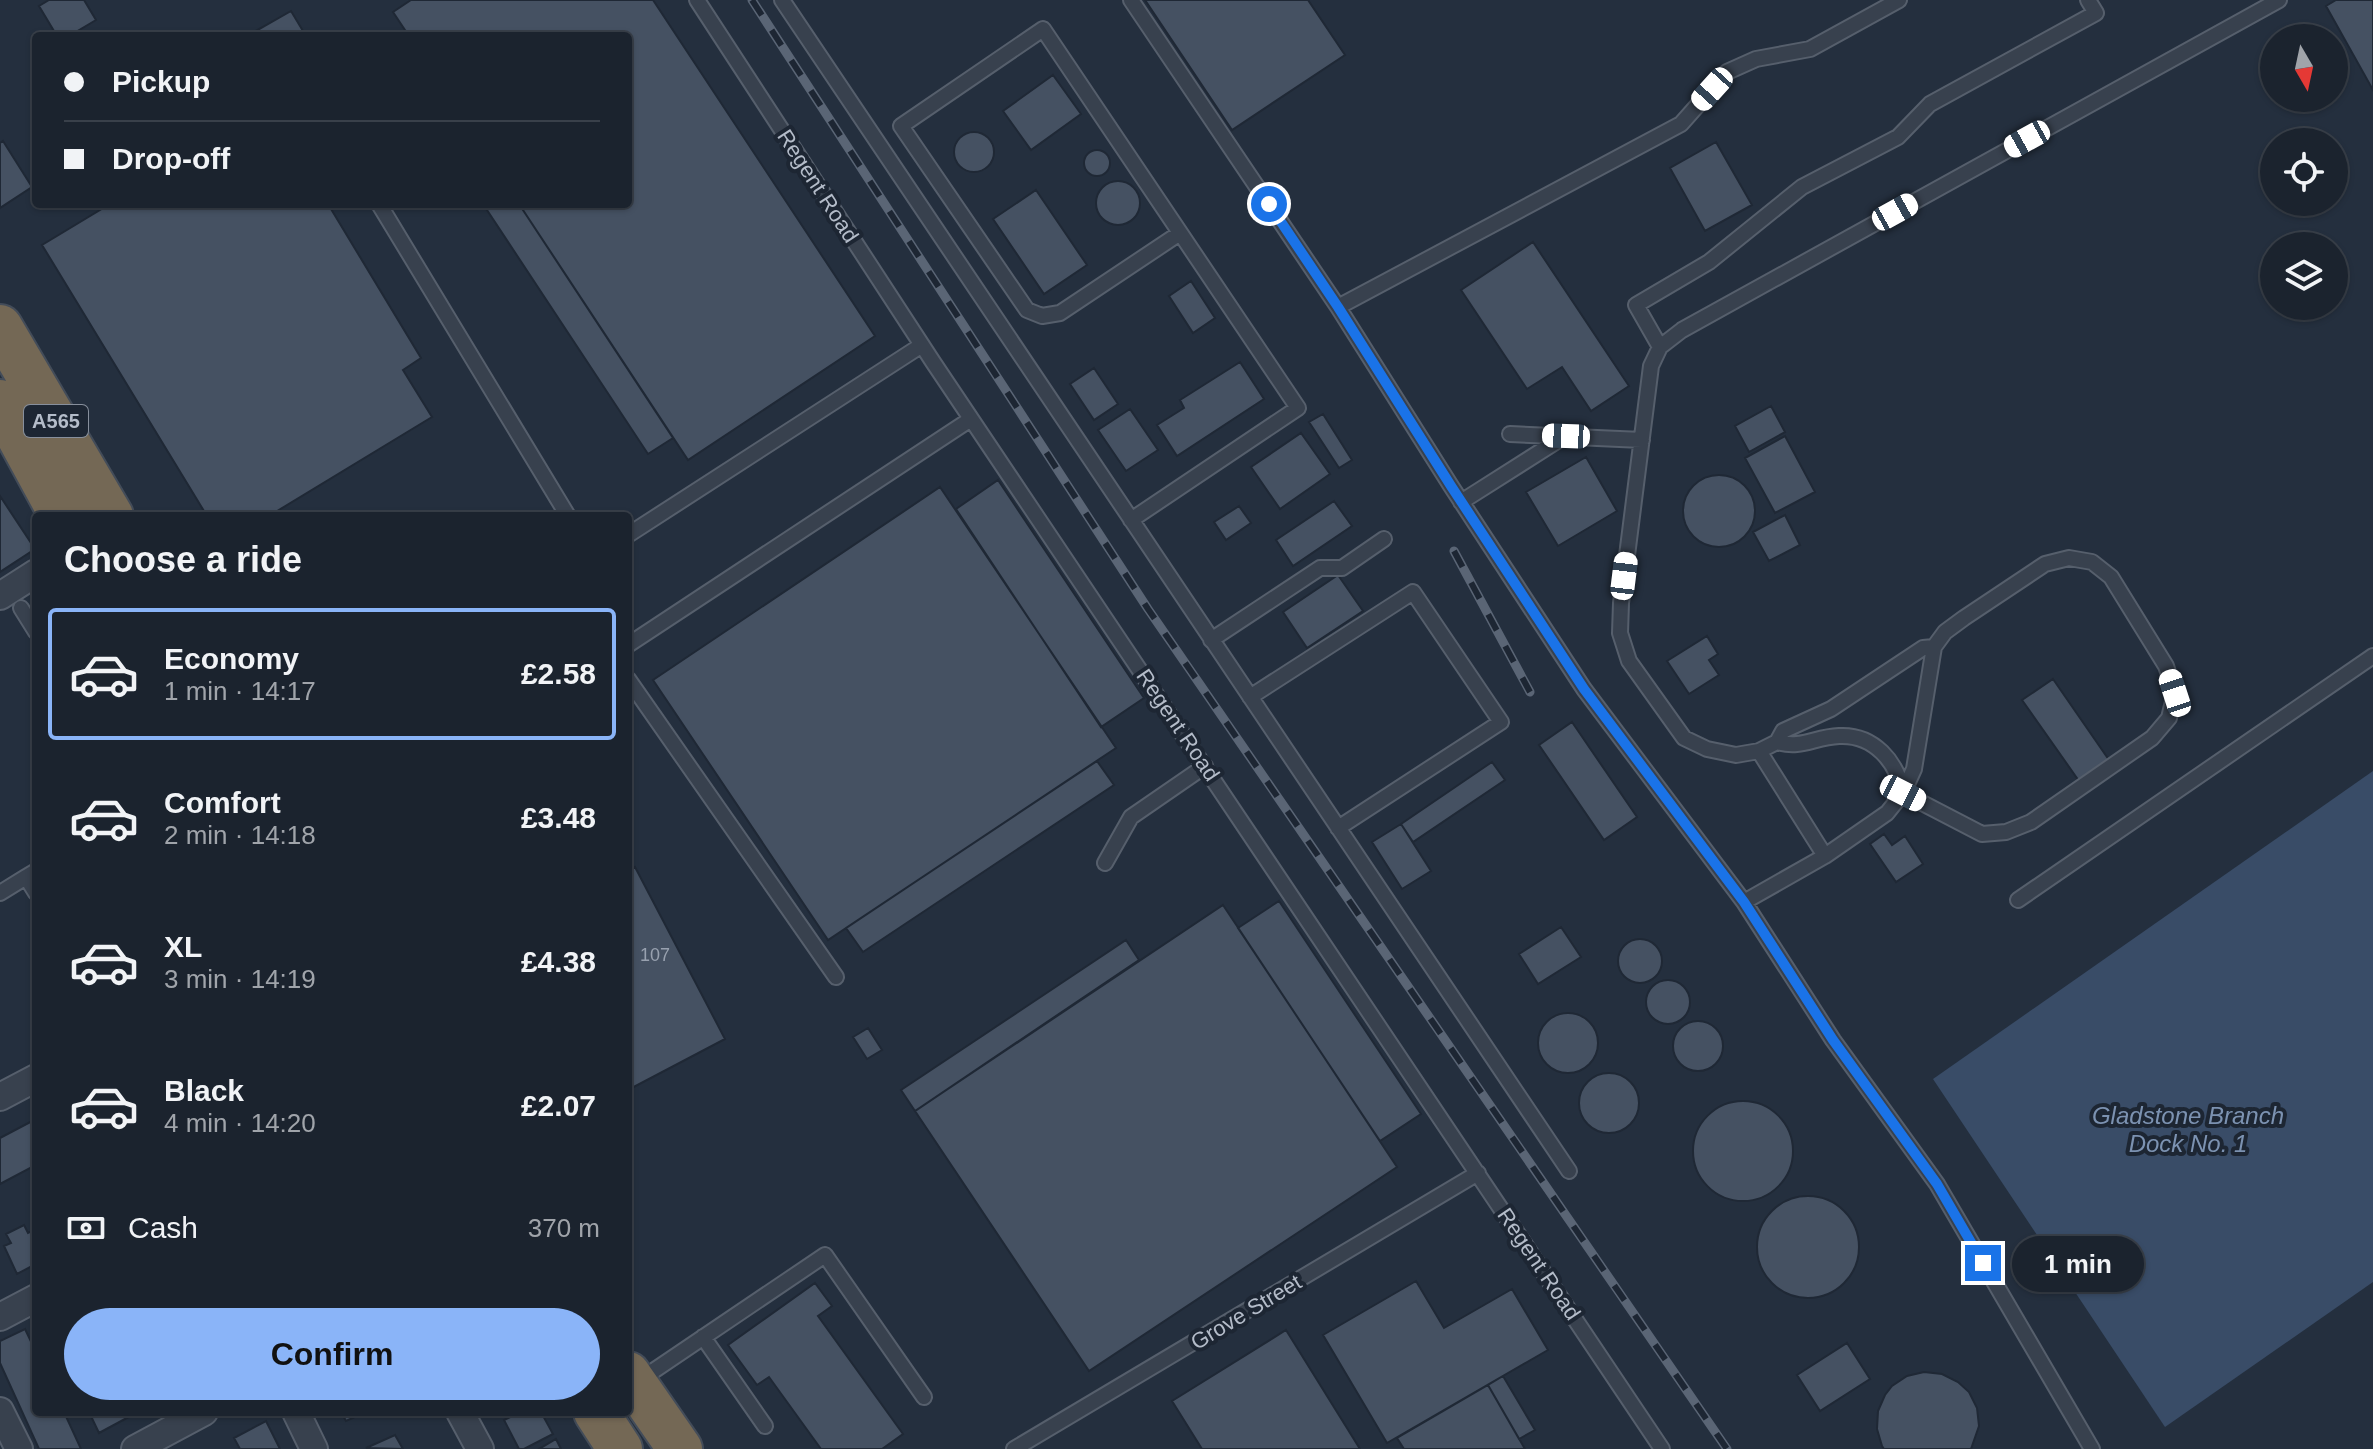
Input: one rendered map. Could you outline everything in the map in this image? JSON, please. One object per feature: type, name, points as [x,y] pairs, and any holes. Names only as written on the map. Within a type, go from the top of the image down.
[{"type":"highway","name":"A565","points":[[0,327],[109,512]]},
{"type":"highway","name":"A565","points":[[0,402],[58,512]]},
{"type":"highway","points":[[632,1380],[680,1449]]},
{"type":"highway","points":[[599,1416],[620,1449]]},
{"type":"street","points":[[0,451],[56,512]]},
{"type":"street","points":[[10,602],[32,577]]},
{"type":"street","points":[[0,1097],[32,1080]]},
{"type":"street","points":[[0,1317],[32,1300]]},
{"type":"street","points":[[0,1411],[19,1449]]},
{"type":"street","points":[[135,1449],[197,1416]]},
{"type":"street","points":[[298,1416],[314,1449]]},
{"type":"street","points":[[462,1416],[480,1449]]},
{"type":"lane","name":"Regent Road","points":[[697,0],[971,419],[1662,1449]]},
{"type":"lane","points":[[782,0],[1569,1171]]},
{"type":"lane","points":[[1131,0],[1338,307],[1584,689],[1744,902],[1833,1040],[1937,1184],[2092,1449]]},
{"type":"lane","points":[[1338,307],[1681,124],[1727,72],[1756,59],[1810,49],[1899,0]]},
{"type":"lane","points":[[1660,347],[1636,305],[1709,262],[1802,187],[1898,137],[1930,104],[2096,13],[2088,0]]},
{"type":"lane","points":[[1934,647],[1923,648],[1831,709],[1783,731],[1777,742],[1759,751],[1736,755],[1707,749],[1684,738],[1629,661],[1620,633],[1621,603],[1651,366],[1660,347],[1682,330],[2279,0]]},
{"type":"lane","points":[[1131,520],[1298,408],[1043,29],[901,126],[1027,310],[1042,316],[1060,313],[1180,233]]},
{"type":"lane","points":[[381,208],[566,512]]},
{"type":"lane","points":[[632,532],[922,345]]},
{"type":"lane","points":[[632,642],[971,419]]},
{"type":"lane","points":[[1510,434],[1642,440]]},
{"type":"lane","points":[[1461,502],[1566,436]]},
{"type":"lane","points":[[1211,640],[1320,568],[1342,568],[1384,539]]},
{"type":"lane","points":[[1744,902],[1825,856],[1887,813],[1903,793],[1914,769],[1934,647],[1945,632],[2045,564],[2069,558],[2092,562],[2111,577],[2166,666],[2175,693],[2169,718],[2152,738],[2031,822],[2006,832],[1982,834],[1903,793]]},
{"type":"lane","points":[[1250,697],[1413,592],[1501,722],[1338,828]]},
{"type":"lane","points":[[10,602],[32,627]]},
{"type":"lane","points":[[2018,900],[2373,656]]},
{"type":"lane","points":[[632,685],[836,977]]},
{"type":"lane","points":[[1777,742],[1793,747],[1839,736],[1864,740],[1881,751],[1899,772],[1903,793]]},
{"type":"lane","points":[[1759,751],[1825,856]]},
{"type":"lane","points":[[1105,863],[1131,817],[1205,766]]},
{"type":"lane","points":[[0,893],[31,874]]},
{"type":"lane","name":"Grove Street","points":[[1014,1449],[1478,1173]]},
{"type":"lane","points":[[632,1378],[703,1337],[825,1255],[924,1397]]},
{"type":"lane","points":[[703,1337],[765,1426]]},
{"type":"water","name":"Gladstone Branch Dock No. 1","points":[[2373,771],[2373,1282],[2165,1427],[1933,1079]]},
{"type":"building","points":[[49,0],[84,0],[96,20],[76,32],[55,32],[39,6]]},
{"type":"building","points":[[411,0],[653,0],[875,336],[688,460],[522,208],[632,208],[632,32],[406,32],[393,12]]},
{"type":"building","points":[[1145,0],[1308,0],[1345,55],[1232,130]]},
{"type":"building","points":[[2336,0],[2373,0],[2373,90],[2348,45],[2348,24],[2336,24],[2326,6]]},
{"type":"building","points":[[291,11],[304,32],[254,32]]},
{"type":"building","points":[[1053,75],[1081,114],[1031,150],[1003,111]]},
{"type":"building","points":[[974,132],[988,138],[994,152],[988,166],[974,172],[960,166],[954,152],[960,138]]},
{"type":"building","points":[[3,141],[32,187],[0,208],[0,143]]},
{"type":"building","points":[[1716,142],[1752,205],[1705,231],[1670,168]]},
{"type":"building","points":[[1097,150],[1106,154],[1110,163],[1106,172],[1097,176],[1088,172],[1084,163],[1088,154]]},
{"type":"building","points":[[1118,181],[1133,188],[1140,203],[1133,218],[1118,225],[1103,218],[1096,203],[1103,188]]},
{"type":"building","points":[[1036,190],[1087,265],[1044,294],[993,219]]},
{"type":"building","points":[[103,208],[330,208],[421,358],[403,370],[432,417],[276,512],[205,512],[42,245]]},
{"type":"building","points":[[486,208],[522,208],[673,438],[648,454]]},
{"type":"building","points":[[1533,242],[1629,386],[1591,411],[1562,367],[1527,389],[1461,290]]},
{"type":"building","points":[[1191,281],[1215,318],[1193,333],[1169,296]]},
{"type":"building","points":[[1240,362],[1264,399],[1177,456],[1157,425],[1184,408],[1180,400]]},
{"type":"building","points":[[1094,368],[1118,404],[1094,420],[1070,384]]},
{"type":"building","points":[[1771,406],[1785,432],[1749,452],[1735,426]]},
{"type":"building","points":[[1130,409],[1158,450],[1126,471],[1098,430]]},
{"type":"building","points":[[1323,414],[1352,460],[1339,468],[1309,422]]},
{"type":"building","points":[[1301,433],[1330,474],[1280,509],[1251,467]]},
{"type":"building","points":[[1785,436],[1815,492],[1775,513],[1745,458]]},
{"type":"building","points":[[1586,457],[1617,511],[1558,546],[1526,492]]},
{"type":"building","points":[[1719,475],[1739,481],[1749,491],[1755,511],[1749,531],[1739,541],[1719,547],[1699,541],[1689,531],[1683,511],[1689,491],[1699,481]]},
{"type":"building","points":[[998,480],[1144,698],[1101,727],[956,509]]},
{"type":"building","points":[[940,487],[1116,748],[828,940],[653,680]]},
{"type":"building","points":[[0,496],[32,544],[32,551],[0,572]]},
{"type":"building","points":[[1334,501],[1352,526],[1293,566],[1276,540]]},
{"type":"building","points":[[1239,506],[1251,523],[1226,540],[1214,522]]},
{"type":"building","points":[[1785,515],[1800,545],[1769,561],[1753,532]]},
{"type":"building","points":[[1338,575],[1363,611],[1307,648],[1283,612]]},
{"type":"building","points":[[1707,636],[1718,654],[1709,660],[1719,675],[1689,694],[1667,661]]},
{"type":"building","points":[[2053,679],[2109,760],[2079,781],[2022,700]]},
{"type":"building","points":[[1572,722],[1637,817],[1604,840],[1539,745]]},
{"type":"building","points":[[1097,761],[1114,785],[863,952],[846,928]]},
{"type":"building","points":[[1492,762],[1505,780],[1413,842],[1401,824]]},
{"type":"building","points":[[1401,824],[1431,871],[1402,889],[1372,842]]},
{"type":"building","points":[[1884,834],[1892,845],[1905,836],[1923,864],[1896,882],[1870,844]]},
{"type":"building","points":[[635,867],[725,1039],[632,1088],[632,869]]},
{"type":"building","points":[[1279,901],[1421,1114],[1380,1141],[1238,928]]},
{"type":"building","points":[[1223,905],[1397,1167],[1089,1371],[915,1111]]},
{"type":"building","points":[[1561,927],[1581,957],[1538,984],[1519,954]]},
{"type":"building","points":[[1640,939],[1655,946],[1662,961],[1655,976],[1640,983],[1625,976],[1618,961],[1625,946]]},
{"type":"building","points":[[1126,940],[1139,960],[915,1111],[901,1090]]},
{"type":"building","points":[[1668,980],[1683,987],[1690,1002],[1683,1017],[1668,1024],[1653,1017],[1646,1002],[1653,987]]},
{"type":"building","points":[[1568,1013],[1580,1015],[1589,1022],[1596,1031],[1596,1055],[1589,1064],[1580,1071],[1568,1073],[1556,1071],[1547,1064],[1540,1055],[1538,1043],[1540,1031],[1547,1022],[1556,1015]]},
{"type":"building","points":[[1698,1021],[1716,1028],[1723,1046],[1716,1064],[1698,1071],[1680,1064],[1673,1046],[1680,1028]]},
{"type":"building","points":[[868,1028],[882,1050],[867,1059],[853,1037]]},
{"type":"building","points":[[1609,1073],[1631,1081],[1639,1103],[1631,1125],[1609,1133],[1587,1125],[1579,1103],[1587,1081]]},
{"type":"building","points":[[1743,1101],[1771,1109],[1785,1123],[1793,1151],[1785,1179],[1771,1193],[1743,1201],[1715,1193],[1701,1179],[1693,1151],[1701,1123],[1715,1109]]},
{"type":"building","points":[[32,1121],[32,1167],[0,1184],[0,1138]]},
{"type":"building","points":[[1808,1196],[1828,1200],[1844,1211],[1855,1227],[1859,1247],[1855,1267],[1844,1283],[1828,1294],[1808,1298],[1788,1294],[1772,1283],[1761,1267],[1757,1247],[1761,1227],[1772,1211],[1788,1200]]},
{"type":"building","points":[[24,1225],[28,1233],[32,1231],[32,1266],[17,1274],[4,1246],[11,1243],[6,1234]]},
{"type":"building","points":[[1416,1281],[1444,1328],[1512,1289],[1548,1350],[1387,1443],[1323,1335]]},
{"type":"building","points":[[815,1283],[832,1306],[818,1316],[903,1434],[882,1449],[821,1449],[769,1377],[757,1385],[728,1345]]},
{"type":"building","points":[[25,1329],[32,1344],[32,1416],[66,1416],[81,1449],[39,1449],[0,1363],[0,1341]]},
{"type":"building","points":[[1286,1330],[1360,1449],[1202,1449],[1172,1401]]},
{"type":"building","points":[[1847,1343],[1870,1379],[1820,1411],[1797,1375]]},
{"type":"building","points":[[1924,1372],[1942,1374],[1969,1392],[1977,1408],[1979,1426],[1971,1449],[1884,1449],[1882,1446],[1877,1429],[1878,1411],[1885,1395],[1907,1376]]},
{"type":"building","points":[[1503,1376],[1535,1430],[1519,1439],[1488,1385]]},
{"type":"building","points":[[1488,1385],[1525,1449],[1404,1449],[1397,1438]]},
{"type":"building","points":[[91,1416],[131,1416],[99,1433]]},
{"type":"building","points":[[512,1416],[543,1416],[553,1434],[519,1449],[504,1420]]},
{"type":"building","points":[[266,1421],[280,1449],[240,1449],[234,1438]]},
{"type":"building","points":[[395,1435],[403,1449],[366,1448]]},
{"type":"building","points":[[556,1439],[561,1449],[539,1449]]},
{"type":"railway","points":[[752,0],[1148,609],[1727,1449]]},
{"type":"railway","points":[[1454,551],[1530,692]]},
{"type":"route","points":[[1269,204],[1584,689],[1744,902],[1833,1040],[1937,1184],[1983,1263]]}]
